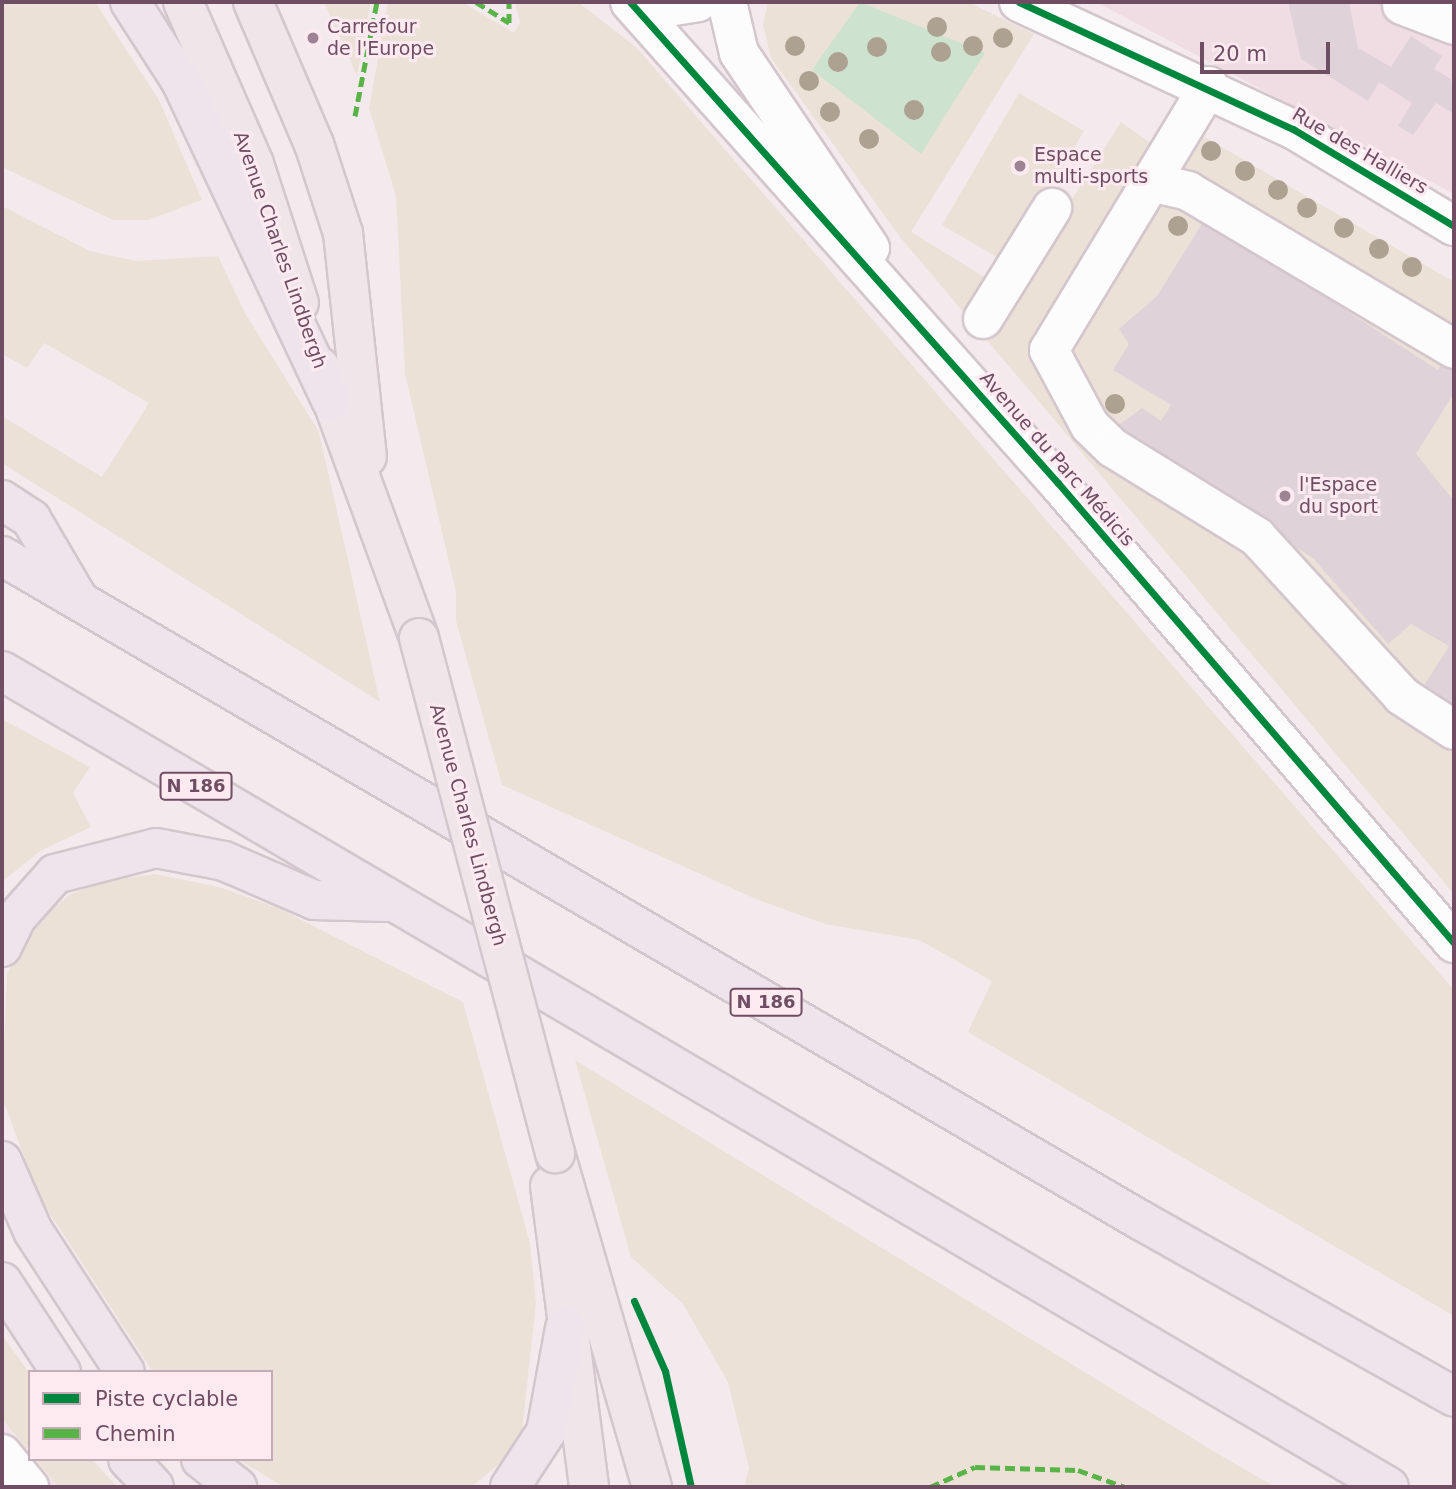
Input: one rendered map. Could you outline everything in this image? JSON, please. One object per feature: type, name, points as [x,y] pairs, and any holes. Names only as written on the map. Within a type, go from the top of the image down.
[{"type":"highway","points":[[130,2],[181,81],[331,400]]},
{"type":"highway","points":[[2,499],[31,519],[80,602]]},
{"type":"highway","name":"N 186","points":[[2,556],[1454,1397]]},
{"type":"highway","name":"N 186","points":[[2,671],[390,902],[1389,1487]]},
{"type":"highway","points":[[2,947],[16,918],[55,874],[156,848],[223,861],[314,900],[390,902]]},
{"type":"highway","points":[[2,1161],[33,1231],[124,1370]]},
{"type":"highway","points":[[2,1282],[60,1370]]},
{"type":"highway","points":[[510,1487],[546,1432],[565,1328]]},
{"type":"highway","points":[[130,1461],[154,1487]]},
{"type":"highway","points":[[204,1461],[237,1487]]},
{"type":"main road","name":"Avenue Charles Lindbergh","points":[[183,2],[254,164],[331,400],[372,500],[419,638],[555,1153],[652,1487]]},
{"type":"main road","name":"Avenue Charles Lindbergh","points":[[253,2],[314,144],[343,233],[372,500]]},
{"type":"main road","name":"Avenue Charles Lindbergh","points":[[555,1153],[548,1202],[589,1487]]},
{"type":"street","name":"Avenue du Parc Médicis","points":[[630,2],[928,334],[1454,943]]},
{"type":"street","points":[[641,2],[668,8],[698,2]]},
{"type":"street","name":"Avenue du Parc Médicis","points":[[727,2],[740,53],[928,334]]},
{"type":"street","name":"Rue des Halliers","points":[[1018,2],[1209,86],[1454,226]]},
{"type":"street","points":[[1402,5],[1454,25]]},
{"type":"street","points":[[1209,86],[1049,350],[1071,393],[1113,448],[1257,537],[1402,696],[1454,730]]},
{"type":"street","points":[[1150,182],[1188,191],[1454,349]]},
{"type":"street","points":[[983,319],[1052,208]]},
{"type":"street","points":[[2,1454],[29,1487]]},
{"type":"shaded area","points":[[2,2],[95,2],[159,100],[202,200],[148,220],[113,220],[2,167]]},
{"type":"shaded area","points":[[324,2],[371,2],[357,76]]},
{"type":"shaded area","points":[[388,2],[462,2],[514,33],[520,22],[515,2],[578,2],[637,48],[1454,990],[1454,1316],[968,1032],[992,981],[919,940],[825,924],[756,899],[502,785],[456,621],[456,592],[405,374],[396,196],[369,108]]},
{"type":"shaded area","name":"l'Espace du sport","points":[[768,2],[968,2],[1034,34],[911,232],[1012,294],[1121,122],[1183,166],[1203,136],[1454,282],[1454,894],[900,237],[771,58],[763,25]]},
{"type":"shaded area","points":[[860,2],[985,53],[921,154],[812,70]]},
{"type":"shaded area","points":[[1096,2],[1454,2],[1454,194],[1257,87]]},
{"type":"shaded area","name":"Espace multi-sports","points":[[1019,93],[1084,131],[1007,263],[942,225]]},
{"type":"shaded area","points":[[2,206],[90,251],[136,261],[218,256],[245,313],[319,432],[380,702],[2,463],[2,416],[102,477],[149,403],[44,343],[27,368],[2,354]]},
{"type":"shaded area","points":[[2,719],[90,767],[73,793],[91,827],[40,851],[2,882]]},
{"type":"shaded area","points":[[155,874],[219,887],[280,909],[463,1002],[530,1243],[536,1303],[522,1431],[501,1462],[473,1486],[284,1487],[241,1461],[273,1461],[273,1370],[152,1370],[39,1197],[2,1097],[7,974],[31,928],[69,895],[104,881]]},
{"type":"shaded area","points":[[575,1060],[1275,1487],[744,1487],[749,1468],[728,1382],[683,1304],[631,1257]]},
{"type":"shaded area","points":[[2,1335],[28,1371],[28,1451],[2,1419]]},
{"type":"shaded area","points":[[2,1419],[28,1456],[28,1461],[32,1461],[59,1487],[2,1487]]},
{"type":"shaded area","points":[[37,1461],[94,1461],[117,1487],[59,1487]]},
{"type":"building","points":[[1288,2],[1349,2],[1358,48],[1391,67],[1411,36],[1442,56],[1434,69],[1451,79],[1454,114],[1436,103],[1413,135],[1398,126],[1412,103],[1379,82],[1368,101],[1301,59]]},
{"type":"building","points":[[1205,219],[1438,370],[1446,357],[1454,362],[1454,393],[1416,454],[1454,501],[1454,713],[1420,692],[1449,646],[1411,624],[1388,644],[1313,558],[1110,431],[1142,408],[1161,421],[1171,405],[1113,370],[1129,344],[1119,329],[1157,296]]},
{"type":"marked path","points":[[355,116],[377,2]]},
{"type":"marked path","points":[[476,2],[509,23],[509,2]]},
{"type":"marked path","points":[[930,1487],[975,1467],[1078,1470],[1125,1487]]},
{"type":"cycle path","points":[[630,2],[1058,483],[1454,943]]},
{"type":"cycle path","points":[[1019,2],[1293,129],[1454,226]]},
{"type":"cycle path","points":[[634,1301],[665,1371],[691,1487]]},
{"type":"place","name":"Carrefour de l'Europe","points":[[313,38]]},
{"type":"place","name":"Espace multi-sports","points":[[1020,166]]},
{"type":"place","name":"l'Espace du sport","points":[[1285,496]]}]
